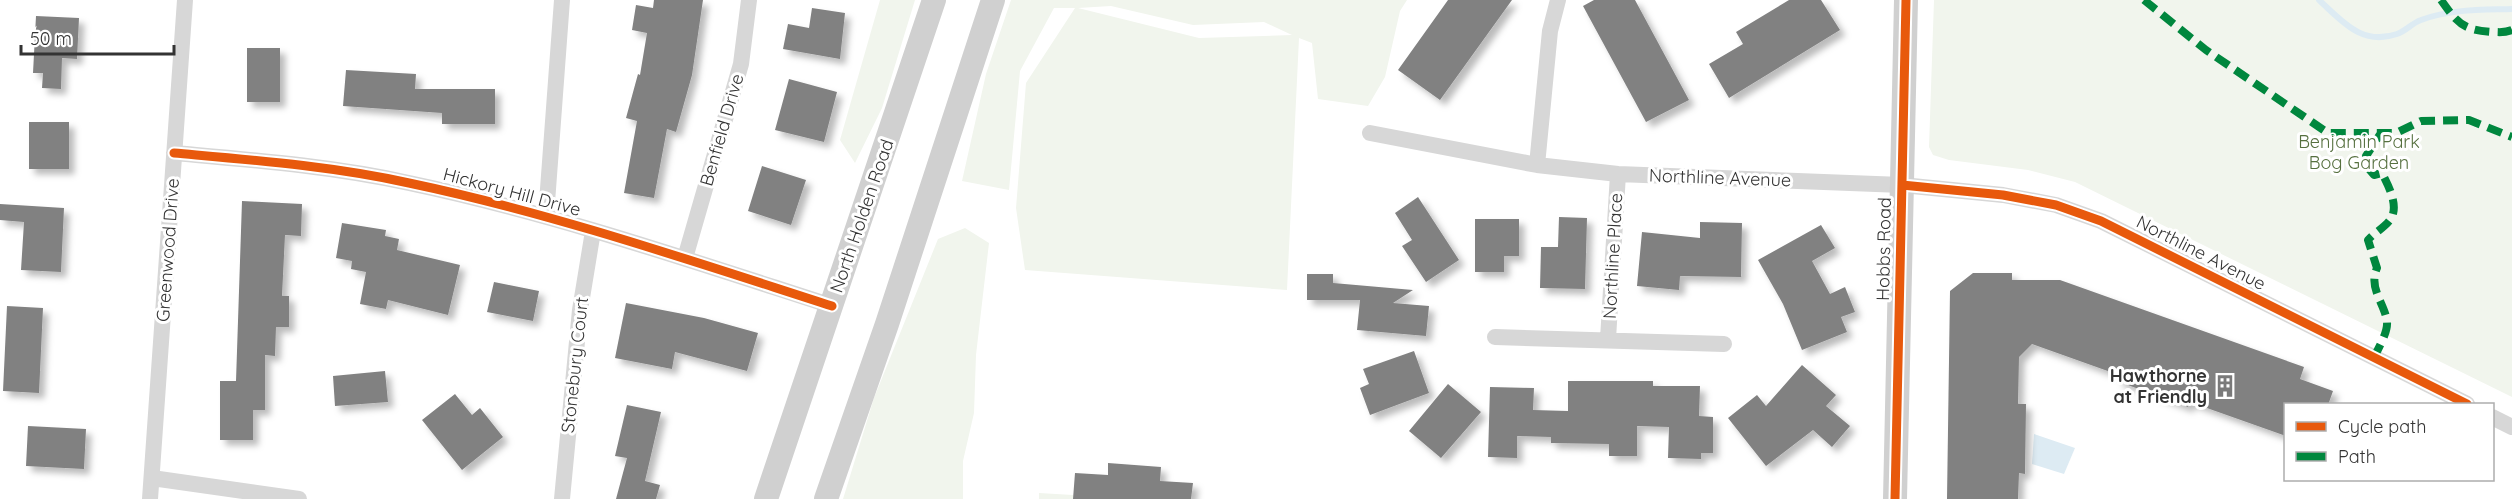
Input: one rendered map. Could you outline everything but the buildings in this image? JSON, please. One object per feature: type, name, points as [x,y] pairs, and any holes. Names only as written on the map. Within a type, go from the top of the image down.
[{"type":"main road","name":"North Holden Road","points":[[766,499],[934,0]]},
{"type":"main road","points":[[826,499],[887,324],[993,0]]},
{"type":"main road","name":"Hobbs Road","points":[[1895,499],[1906,0]]},
{"type":"street","name":"Greenwood Drive","points":[[150,499],[185,0]]},
{"type":"street","points":[[546,216],[562,0]]},
{"type":"street","name":"Benfield Drive","points":[[685,258],[741,64],[749,0]]},
{"type":"street","points":[[1538,165],[1550,31],[1558,0]]},
{"type":"street","name":"Northline Avenue","points":[[1370,133],[1538,165],[1618,174],[1902,185],[2003,195],[2056,205],[2101,221],[2463,403]]},
{"type":"street","name":"Hickory Hill Drive","points":[[174,153],[251,160],[407,182],[546,216],[832,306]]},
{"type":"street","name":"Northline Place","points":[[1608,339],[1618,174]]},
{"type":"street","name":"Stonebury Court","points":[[562,499],[580,310],[593,231]]},
{"type":"street","name":"Northline Place","points":[[1495,338],[1608,339],[1724,344]]},
{"type":"street","points":[[2494,418],[2512,427]]},
{"type":"street","points":[[152,478],[299,499]]},
{"type":"green space","points":[[880,0],[915,0],[882,108],[855,163],[840,140]]},
{"type":"green space","points":[[1011,0],[1407,0],[1400,11],[1385,77],[1368,106],[1318,99],[1312,43],[1299,38],[1287,290],[1025,270],[1016,208],[1026,83],[1075,8],[1054,8],[1020,71],[1009,190],[962,181],[986,74]],"holes":[[[1111,6],[1193,25],[1264,22],[1292,35],[1199,38],[1078,8]]]},
{"type":"green space","name":"Benjamin Park Bog Garden","points":[[1934,0],[2512,0],[2512,397],[2075,182],[2028,170],[1949,160],[1933,155],[1929,147]]},
{"type":"green space","points":[[965,228],[989,243],[976,355],[974,413],[963,461],[963,499],[843,499],[874,398],[938,239]]},
{"type":"green space","points":[[1039,493],[1073,495],[1073,499],[1039,499]]},
{"type":"shaded area","points":[[2034,434],[2075,448],[2064,474],[2032,464]]},
{"type":"waterway","points":[[2319,0],[2345,24],[2373,37],[2397,34],[2418,21],[2432,16],[2466,11],[2512,9]]},
{"type":"marked path","points":[[2144,0],[2206,50],[2328,133],[2396,133],[2421,121],[2469,120],[2512,137]]},
{"type":"marked path","points":[[2441,0],[2457,20],[2475,30],[2493,32],[2512,30]]},
{"type":"marked path","points":[[2374,358],[2384,336],[2387,322],[2374,283],[2377,268],[2368,240],[2385,226],[2393,215],[2394,209],[2392,196],[2382,173],[2374,175],[2368,168],[2366,156],[2381,133]]},
{"type":"cycle path","points":[[1895,499],[1906,0]]},
{"type":"cycle path","points":[[174,153],[351,172],[462,195],[569,223],[832,306]]},
{"type":"cycle path","points":[[1902,185],[2003,195],[2056,205],[2101,221],[2465,403]]},
{"type":"place","name":"Hawthorne at Friendly","points":[[2225,386]]}]
